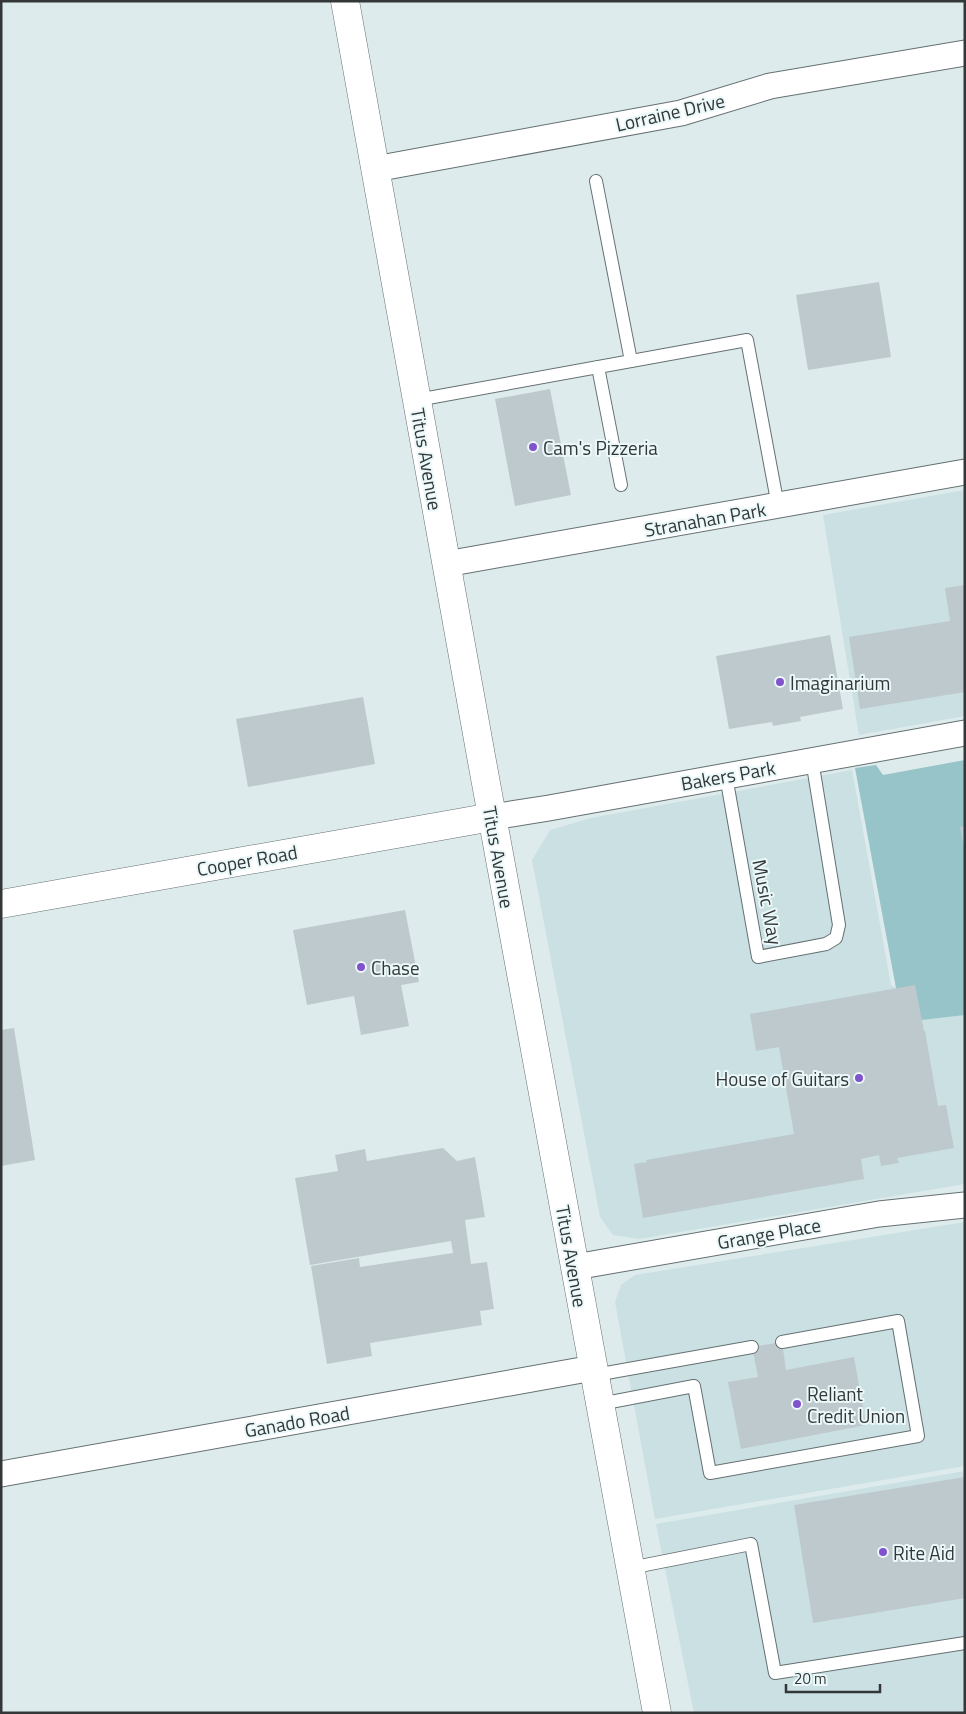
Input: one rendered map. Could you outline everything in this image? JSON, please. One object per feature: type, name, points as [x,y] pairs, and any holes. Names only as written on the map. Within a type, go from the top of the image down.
[{"type":"main road","name":"Titus Avenue","points":[[345,1],[492,817],[657,1713]]},
{"type":"main road","name":"Cooper Road","points":[[1,904],[492,817]]},
{"type":"street","name":"Lorraine Drive","points":[[375,169],[681,113],[770,86],[965,53]]},
{"type":"street","name":"Stranahan Park","points":[[446,564],[965,472]]},
{"type":"street","name":"Bakers Park","points":[[492,817],[965,733]]},
{"type":"street","name":"Grange Place","points":[[575,1267],[880,1214],[965,1205]]},
{"type":"street","name":"Ganado Road","points":[[1,1474],[594,1371]]},
{"type":"lane","points":[[596,181],[631,361]]},
{"type":"lane","points":[[417,400],[747,340],[778,506]]},
{"type":"lane","points":[[598,367],[621,485]]},
{"type":"lane","name":"Music Way","points":[[726,776],[758,957],[826,944],[836,938],[839,925],[812,760]]},
{"type":"lane","points":[[600,1404],[694,1386],[710,1473],[918,1436],[898,1321],[782,1342]]},
{"type":"lane","points":[[594,1371],[752,1347]]},
{"type":"lane","points":[[630,1568],[751,1544],[774,1673],[965,1643]]},
{"type":"shaded area","points":[[965,490],[965,716],[859,735],[823,515]]},
{"type":"shaded area","points":[[965,760],[965,1015],[922,1020],[896,988],[855,768],[876,765],[883,775]]},
{"type":"shaded area","points":[[852,770],[891,985],[896,988],[915,985],[922,1020],[965,1015],[965,1184],[639,1239],[613,1235],[600,1217],[532,860],[550,830],[591,818]]},
{"type":"shaded area","points":[[965,1222],[965,1466],[655,1519],[615,1302],[621,1285],[635,1275]]},
{"type":"shaded area","points":[[965,1471],[965,1713],[694,1713],[656,1524]]},
{"type":"building","points":[[879,282],[891,357],[808,370],[796,295]]},
{"type":"building","name":"Cam's Pizzeria","points":[[550,389],[571,495],[515,506],[495,399]]},
{"type":"building","points":[[965,585],[965,692],[860,709],[849,637],[950,621],[945,588]]},
{"type":"building","name":"Imaginarium","points":[[830,635],[843,709],[800,717],[801,721],[773,726],[772,722],[729,729],[716,656]]},
{"type":"building","points":[[363,697],[375,764],[248,787],[236,719]]},
{"type":"building","points":[[965,826],[965,847],[964,847],[960,827]]},
{"type":"building","points":[[405,910],[419,982],[401,985],[409,1026],[361,1035],[354,996],[307,1005],[293,930]]},
{"type":"building","name":"House of Guitars","points":[[915,985],[938,1106],[946,1105],[954,1148],[897,1158],[899,1163],[881,1166],[879,1155],[861,1159],[864,1179],[643,1218],[634,1164],[647,1162],[646,1160],[794,1134],[779,1047],[756,1051],[750,1014]]},
{"type":"building","points":[[14,1028],[35,1160],[1,1166],[1,1030]]},
{"type":"building","points":[[443,1148],[457,1161],[475,1157],[485,1217],[465,1220],[471,1264],[487,1262],[494,1309],[480,1311],[482,1325],[370,1343],[372,1356],[327,1364],[311,1266],[359,1258],[360,1267],[453,1253],[451,1241],[310,1265],[295,1178],[338,1171],[335,1155],[365,1149],[367,1161]]},
{"type":"building","name":"Reliant Credit Union","points":[[782,1342],[786,1370],[854,1357],[866,1425],[741,1449],[728,1382],[758,1377],[752,1347]]},
{"type":"building","name":"Rite Aid","points":[[965,1477],[965,1598],[813,1623],[794,1505]]},
{"type":"place","name":"Cam's Pizzeria","points":[[533,447]]},
{"type":"place","name":"Imaginarium","points":[[780,682]]},
{"type":"place","name":"Chase","points":[[361,967]]},
{"type":"place","name":"House of Guitars","points":[[859,1078]]},
{"type":"place","name":"Reliant Credit Union","points":[[797,1404]]},
{"type":"place","name":"Rite Aid","points":[[883,1552]]}]
